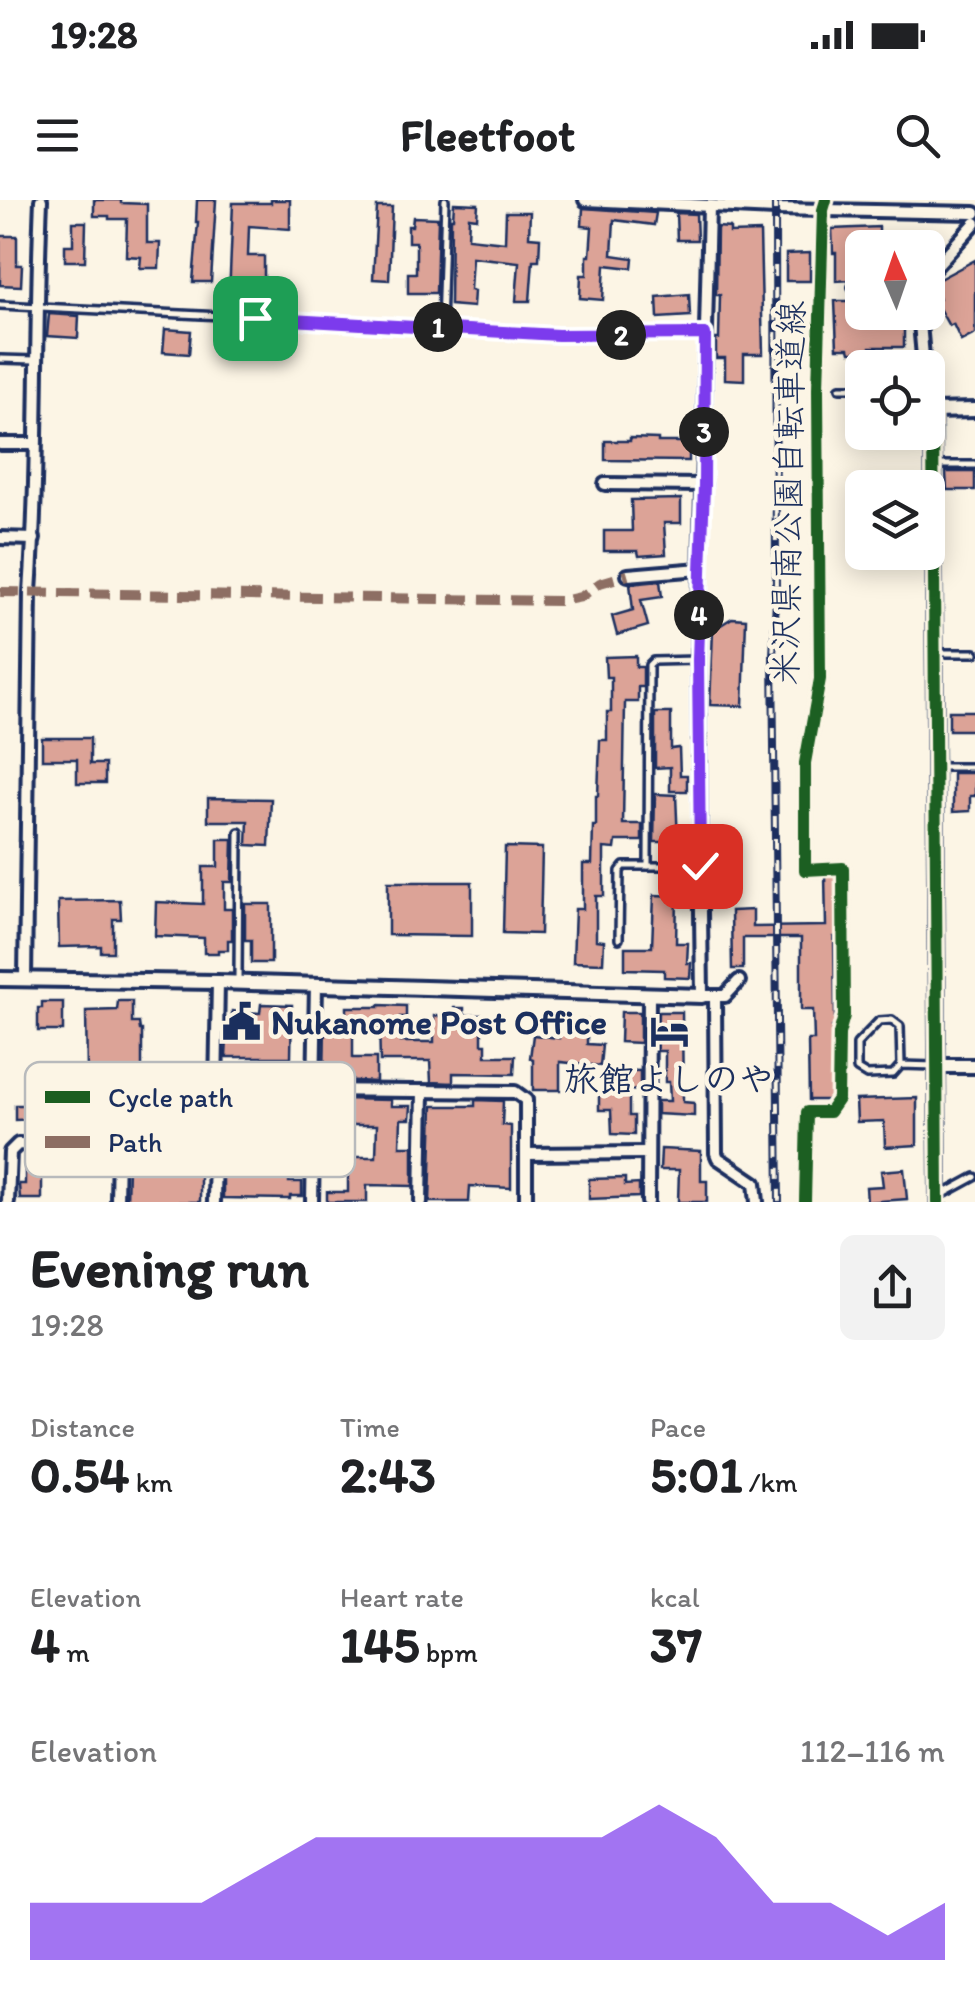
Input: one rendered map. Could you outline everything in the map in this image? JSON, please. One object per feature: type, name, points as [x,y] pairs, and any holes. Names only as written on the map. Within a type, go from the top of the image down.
[{"type":"street","points":[[25,979],[41,200]]},
{"type":"street","points":[[584,200],[709,206],[927,206],[975,213]]},
{"type":"street","points":[[709,206],[698,660],[700,866],[716,1153],[756,1183],[757,1202]]},
{"type":"street","points":[[945,255],[975,222]]},
{"type":"street","points":[[945,411],[975,410]]},
{"type":"street","points":[[0,444],[35,444]]},
{"type":"street","points":[[933,450],[938,1066],[935,1200]]},
{"type":"street","points":[[605,484],[704,485]]},
{"type":"street","points":[[0,538],[34,539]]},
{"type":"street","points":[[628,575],[700,569]]},
{"type":"street","points":[[0,979],[708,996],[724,996],[739,981]]},
{"type":"street","points":[[216,1062],[218,982]]},
{"type":"street","points":[[314,1062],[316,985]]},
{"type":"street","points":[[648,1202],[649,994]]},
{"type":"street","points":[[938,1066],[975,1066]]},
{"type":"street","points":[[355,1091],[515,1092],[526,1100],[526,1202]]},
{"type":"street","points":[[420,1202],[424,1092]]},
{"type":"street","points":[[8,1202],[10,1152],[18,1144],[25,1144]]},
{"type":"street","points":[[526,1154],[647,1152]]},
{"type":"street","points":[[116,1202],[117,1177]]},
{"type":"street","points":[[312,1177],[312,1202]]},
{"type":"lane","points":[[440,327],[445,200]]},
{"type":"lane","points":[[0,305],[558,335],[705,334]]},
{"type":"lane","points":[[0,359],[36,360]]},
{"type":"lane","points":[[840,388],[845,388]]},
{"type":"lane","points":[[933,465],[975,465]]},
{"type":"lane","points":[[935,653],[975,653]]},
{"type":"lane","points":[[648,866],[648,665],[652,661],[698,660]]},
{"type":"lane","points":[[937,767],[975,767]]},
{"type":"lane","points":[[238,983],[239,832]]},
{"type":"lane","points":[[619,939],[620,871],[624,866],[700,866]]},
{"type":"lane","points":[[901,1066],[900,1026],[892,1020],[879,1020],[857,1044],[857,1069],[867,1075],[893,1074],[901,1066],[938,1066]]},
{"type":"lane","points":[[935,1200],[975,1177]]},
{"type":"building","points":[[94,200],[147,204],[147,243],[160,243],[159,268],[140,268],[141,257],[126,256],[127,219],[94,216]]},
{"type":"building","points":[[197,200],[216,200],[211,282],[193,282]]},
{"type":"building","points":[[290,200],[290,229],[249,226],[248,256],[264,256],[264,289],[250,289],[248,311],[226,309],[233,203]]},
{"type":"building","points":[[454,203],[478,204],[477,218],[469,217],[468,238],[505,242],[506,212],[530,212],[529,237],[540,238],[539,260],[533,260],[530,301],[516,301],[519,262],[472,257],[473,307],[450,305]]},
{"type":"building","points":[[377,207],[392,207],[389,280],[373,279]]},
{"type":"building","points":[[583,208],[656,213],[654,225],[614,220],[612,255],[633,258],[632,268],[605,265],[603,300],[580,298],[581,275],[587,275],[592,227],[582,226]]},
{"type":"building","points":[[676,213],[696,214],[697,240],[677,240]]},
{"type":"building","points":[[413,217],[438,218],[436,293],[408,293],[408,273],[416,273],[416,242],[408,242],[408,226],[412,226]]},
{"type":"building","points":[[73,222],[86,222],[85,261],[65,261],[65,245],[73,245]]},
{"type":"building","points":[[717,227],[730,228],[730,233],[760,232],[763,354],[744,354],[744,380],[725,379],[725,358],[716,358],[720,295],[716,295]]},
{"type":"building","points":[[879,227],[845,230],[845,280],[836,281],[832,229]]},
{"type":"building","points":[[0,236],[17,236],[21,286],[0,285]]},
{"type":"building","points":[[810,253],[810,281],[786,281],[786,254]]},
{"type":"building","points":[[975,260],[975,334],[961,341],[953,324],[949,326],[945,319],[945,276]]},
{"type":"building","points":[[689,294],[690,316],[658,318],[657,297]]},
{"type":"building","points":[[835,301],[845,301],[845,330],[904,330],[904,347],[837,348]]},
{"type":"building","points":[[49,314],[79,316],[78,338],[47,336]]},
{"type":"building","points":[[165,329],[191,331],[189,354],[163,352]]},
{"type":"building","points":[[227,329],[291,334],[290,353],[227,348]]},
{"type":"building","points":[[630,438],[689,442],[689,461],[605,460],[605,441]]},
{"type":"building","points":[[946,472],[975,472],[975,490],[947,490]]},
{"type":"building","points":[[681,499],[681,523],[664,523],[666,554],[639,556],[638,551],[604,551],[604,531],[632,531],[631,500]]},
{"type":"building","points":[[660,581],[662,597],[641,600],[648,626],[617,635],[612,616],[633,610],[630,584]]},
{"type":"building","points":[[732,618],[746,619],[743,706],[710,705],[713,630]]},
{"type":"building","points":[[636,656],[636,667],[643,667],[643,687],[638,687],[638,702],[625,702],[623,824],[642,824],[642,841],[616,841],[615,849],[604,848],[604,896],[596,896],[596,940],[604,941],[603,963],[573,962],[575,909],[583,909],[583,864],[592,864],[600,740],[607,740],[607,712],[611,712],[611,677],[606,677],[605,657]]},
{"type":"building","points":[[949,711],[975,711],[975,730],[949,730]]},
{"type":"building","points":[[655,713],[671,713],[671,749],[679,748],[680,775],[687,775],[687,791],[670,791],[670,767],[655,768]]},
{"type":"building","points":[[42,738],[90,738],[90,764],[105,764],[105,783],[77,783],[77,759],[42,759]]},
{"type":"building","points":[[953,773],[975,773],[975,796],[970,796],[970,811],[953,812]]},
{"type":"building","points":[[655,794],[676,795],[678,842],[654,842]]},
{"type":"building","points":[[208,798],[271,799],[269,846],[247,845],[248,821],[208,821]]},
{"type":"building","points":[[218,839],[233,839],[232,882],[224,882],[224,909],[232,909],[232,940],[228,940],[228,950],[204,953],[204,938],[155,936],[156,902],[203,904],[203,867],[218,867]]},
{"type":"building","points":[[505,847],[542,848],[540,934],[503,933]]},
{"type":"building","points":[[825,873],[837,873],[833,1100],[809,1100],[808,1040],[814,1040],[813,1010],[801,1010],[801,938],[743,938],[743,969],[732,969],[731,911],[753,910],[753,927],[826,926]]},
{"type":"building","points":[[388,882],[472,882],[472,936],[388,935]]},
{"type":"building","points":[[654,895],[677,896],[676,943],[688,943],[690,978],[664,977],[664,970],[625,969],[625,947],[652,947]]},
{"type":"building","points":[[120,900],[121,919],[113,919],[113,952],[101,952],[101,946],[59,947],[58,901]]},
{"type":"building","points":[[245,904],[271,904],[271,963],[251,963],[251,940],[245,940]]},
{"type":"building","points":[[118,1001],[132,1001],[132,1023],[139,1023],[142,1030],[142,1062],[87,1062],[86,1011],[117,1010]]},
{"type":"building","points":[[42,1002],[63,1002],[63,1031],[38,1031],[38,1008],[42,1008]]},
{"type":"building","points":[[261,1004],[292,1005],[291,1057],[226,1057],[232,1011],[260,1013]]},
{"type":"building","points":[[406,1006],[406,1017],[400,1017],[400,1042],[434,1042],[434,1016],[453,1016],[454,1008],[464,1008],[464,1015],[482,1015],[486,1056],[515,1056],[514,1074],[453,1073],[453,1083],[431,1082],[430,1061],[380,1061],[379,1020],[347,1020],[347,1007]]},
{"type":"building","points":[[621,1012],[640,1012],[640,1043],[620,1042]]},
{"type":"building","name":"旅館よしのや","points":[[658,1012],[682,1012],[683,1102],[694,1103],[694,1116],[657,1114],[657,1101],[670,1101],[669,1082],[665,1082],[665,1051],[657,1051]]},
{"type":"building","points":[[559,1020],[587,1020],[587,1044],[602,1045],[600,1066],[560,1062],[560,1090],[533,1090],[533,1035],[559,1038]]},
{"type":"building","points":[[325,1024],[353,1024],[353,1058],[376,1058],[376,1082],[355,1081],[355,1062],[324,1062]]},
{"type":"building","points":[[608,1070],[640,1071],[640,1091],[629,1090],[634,1135],[612,1134],[611,1110],[599,1110],[599,1095],[607,1095]]},
{"type":"building","points":[[917,1098],[917,1145],[885,1147],[884,1121],[857,1122],[856,1100]]},
{"type":"building","points":[[355,1099],[391,1100],[391,1106],[411,1106],[410,1119],[401,1119],[400,1146],[413,1146],[413,1186],[367,1185],[367,1202],[327,1202],[327,1192],[348,1192],[348,1177],[355,1177],[355,1157],[376,1157],[377,1125],[355,1125]]},
{"type":"building","points":[[475,1100],[503,1101],[502,1125],[511,1126],[511,1188],[470,1186],[469,1202],[430,1202],[433,1106],[475,1106]]},
{"type":"building","points":[[15,1105],[25,1105],[25,1120],[15,1120]]},
{"type":"building","points":[[661,1149],[701,1151],[701,1181],[707,1181],[707,1202],[678,1202],[679,1170],[660,1170]]},
{"type":"building","points":[[904,1169],[907,1199],[867,1202],[866,1187],[883,1186],[881,1171]]},
{"type":"building","points":[[25,1177],[42,1177],[42,1199],[20,1199],[19,1184],[25,1184]]},
{"type":"building","points":[[128,1177],[200,1177],[200,1202],[127,1202]]},
{"type":"building","points":[[223,1177],[289,1177],[289,1182],[302,1182],[302,1196],[290,1199],[223,1198]]},
{"type":"building","points":[[625,1178],[625,1185],[639,1184],[639,1197],[589,1199],[589,1179]]},
{"type":"railway","points":[[775,200],[773,655],[779,1202]]},
{"type":"marked path","points":[[0,592],[562,601],[581,597],[600,583],[628,575]]},
{"type":"cycle path","name":"米沢県南公園自転車道線","points":[[805,1202],[807,1112],[829,1112],[838,1099],[839,1034],[844,1016],[843,868],[805,870],[805,763],[820,679],[818,389],[826,200]]},
{"type":"cycle path","points":[[933,450],[938,1202]]},
{"type":"place","name":"Nukanome Post Office","points":[[241,1022]]},
{"type":"place","name":"旅館よしのや","points":[[669,1032]]},
{"type":"route","points":[[255,318],[558,335],[705,334],[698,660],[700,866]]}]
